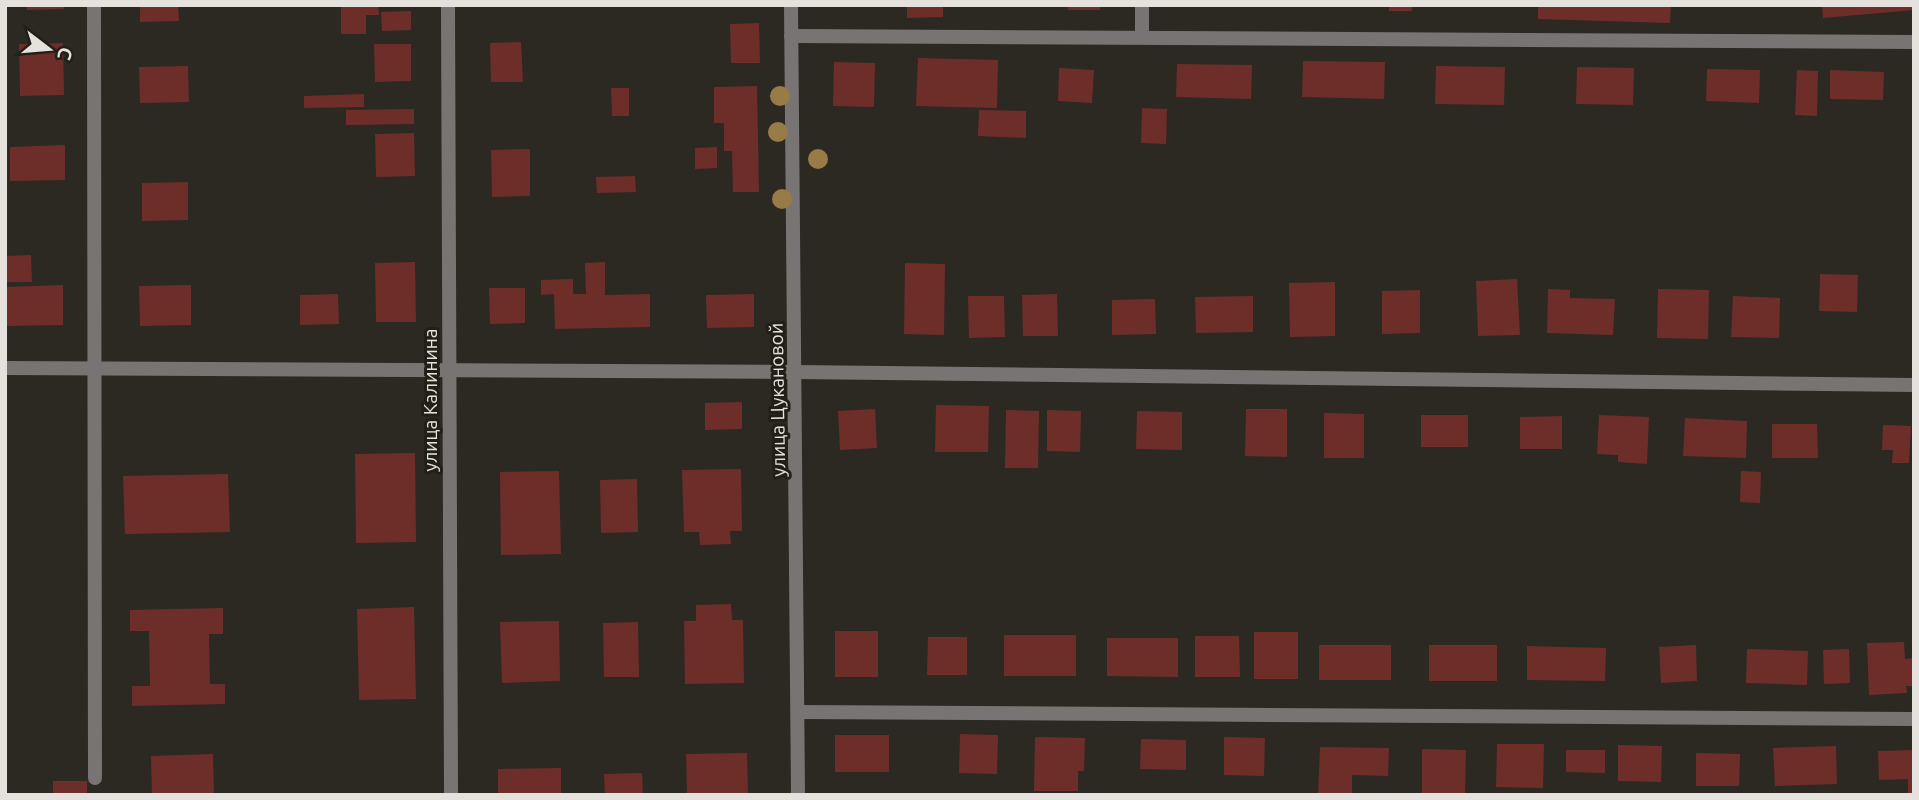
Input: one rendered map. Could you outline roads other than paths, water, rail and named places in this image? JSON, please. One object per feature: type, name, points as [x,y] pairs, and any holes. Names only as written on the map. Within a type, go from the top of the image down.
[{"type":"street","points":[[94,5],[95,778]]},
{"type":"street","name":"улица Калинина","points":[[448,5],[451,795]]},
{"type":"street","name":"улица Цукановой","points":[[791,5],[800,712],[798,795]]},
{"type":"street","points":[[1142,5],[1142,37]]},
{"type":"street","points":[[792,36],[1914,42]]},
{"type":"street","points":[[5,368],[796,372],[1914,385]]},
{"type":"street","points":[[800,712],[1914,719]]}]
